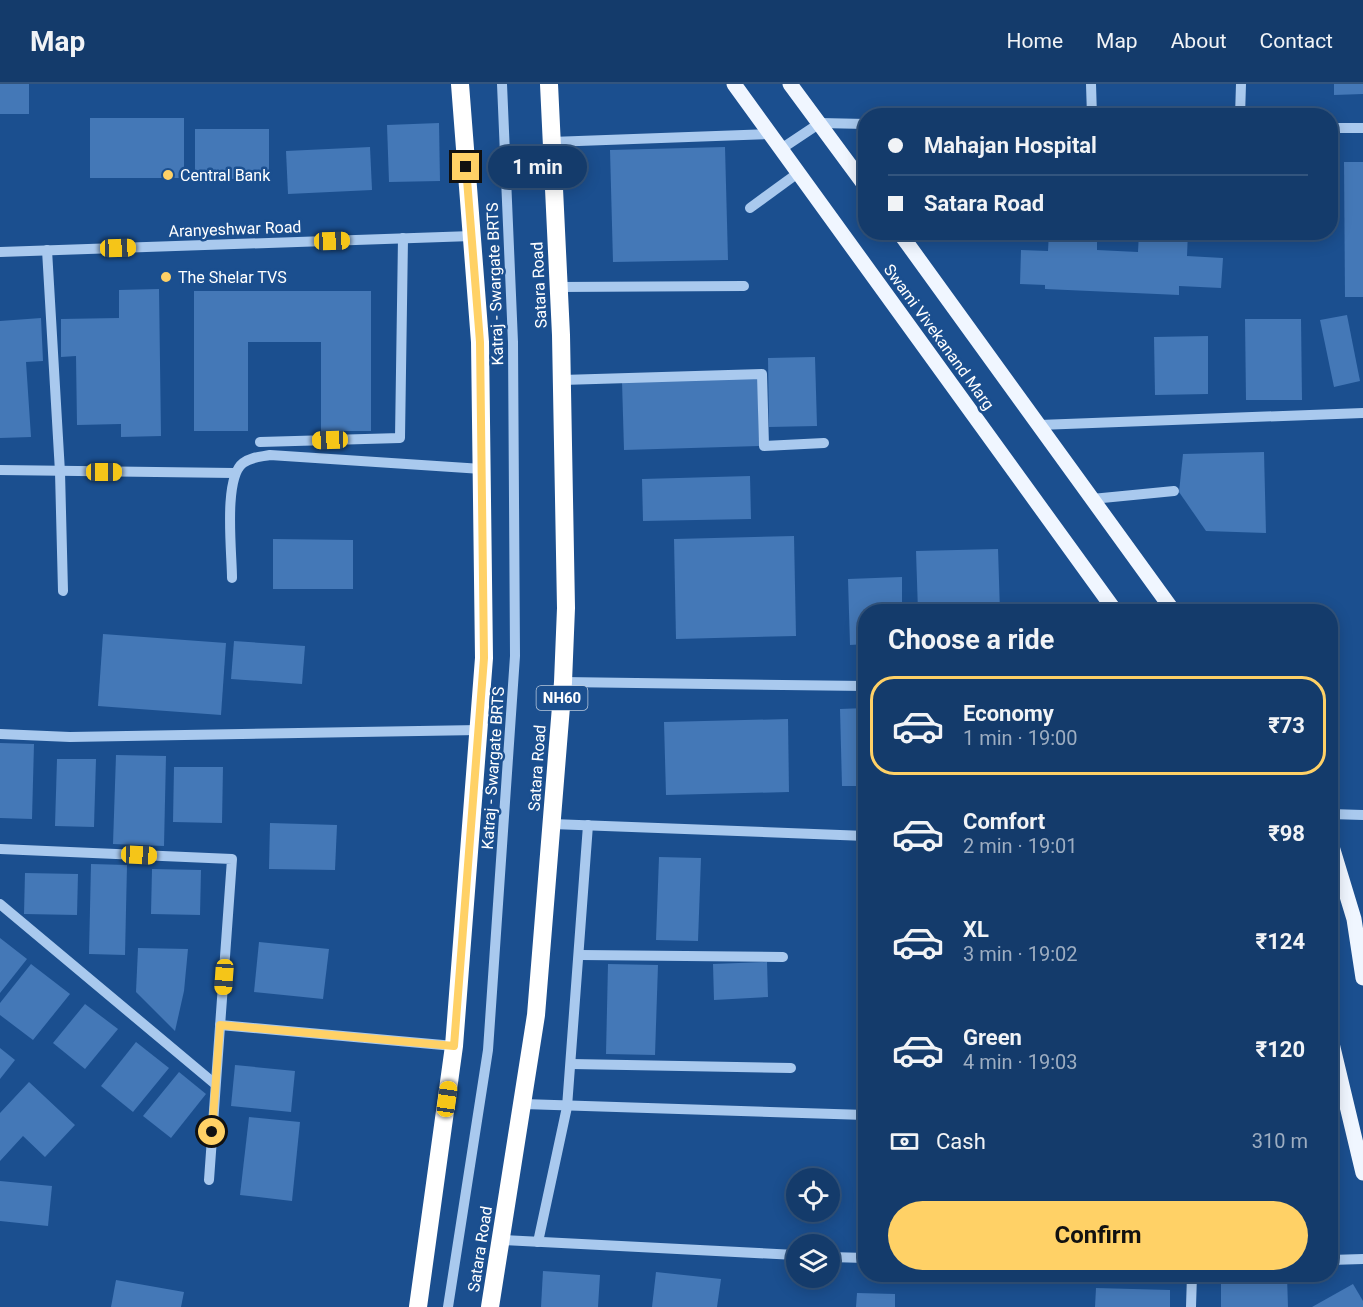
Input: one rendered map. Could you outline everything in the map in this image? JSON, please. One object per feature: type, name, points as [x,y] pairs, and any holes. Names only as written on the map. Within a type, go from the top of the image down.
[{"type":"highway","points":[[418,1307],[454,1046],[484,658],[480,342],[459,84]]},
{"type":"highway","name":"Satara Road","points":[[490,1307],[536,1015],[563,682],[566,608],[561,380],[549,84]]},
{"type":"main road","name":"Swami Vivekanand Marg","points":[[734,84],[1110,604]]},
{"type":"main road","points":[[790,84],[858,176]]},
{"type":"main road","name":"Swami Vivekanand Marg","points":[[905,240],[1168,604]]},
{"type":"main road","points":[[1338,866],[1354,919],[1363,978]]},
{"type":"main road","points":[[1338,1068],[1363,1173]]},
{"type":"street","name":"Katraj - Swargate BRTS","points":[[448,1307],[488,1050],[515,656],[513,342],[502,84]]},
{"type":"street","points":[[1091,84],[1092,108]]},
{"type":"street","points":[[1240,108],[1241,84]]},
{"type":"street","points":[[781,149],[820,123],[858,124]]},
{"type":"street","points":[[1338,128],[1363,128]]},
{"type":"street","points":[[551,142],[770,134]]},
{"type":"street","points":[[750,208],[798,173]]},
{"type":"street","name":"Aranyeshwar Road","points":[[0,252],[472,236]]},
{"type":"street","points":[[260,442],[400,438],[403,238]]},
{"type":"street","points":[[47,250],[60,472],[63,591]]},
{"type":"street","points":[[558,286],[744,286]]},
{"type":"street","points":[[561,380],[762,374],[764,446],[824,443]]},
{"type":"street","points":[[1039,425],[1363,413]]},
{"type":"street","points":[[232,578],[231,485],[234,473],[241,464],[253,458],[270,455],[482,469]]},
{"type":"street","points":[[0,470],[234,473]]},
{"type":"street","points":[[1092,499],[1173,491]]},
{"type":"street","points":[[563,682],[858,686]]},
{"type":"street","points":[[0,734],[70,737],[479,730]]},
{"type":"street","points":[[1338,814],[1363,815]]},
{"type":"street","points":[[552,824],[858,836]]},
{"type":"street","points":[[538,1242],[567,1107],[588,825]]},
{"type":"street","points":[[0,849],[232,859],[214,1084],[209,1180]]},
{"type":"street","points":[[0,904],[214,1084]]},
{"type":"street","points":[[580,955],[783,957]]},
{"type":"street","points":[[220,1025],[454,1046]]},
{"type":"street","points":[[571,1064],[791,1068]]},
{"type":"street","points":[[523,1104],[858,1115]]},
{"type":"street","points":[[501,1240],[786,1254]]},
{"type":"street","points":[[840,1257],[858,1258]]},
{"type":"street","points":[[1338,1260],[1363,1259]]},
{"type":"street","points":[[1191,1307],[1192,1282]]},
{"type":"building","points":[[0,84],[29,84],[29,114],[0,114]]},
{"type":"building","points":[[1334,84],[1363,84],[1363,94],[1334,95]]},
{"type":"building","points":[[90,118],[184,118],[184,178],[90,178]]},
{"type":"building","points":[[439,123],[440,181],[389,182],[387,125]]},
{"type":"building","points":[[195,129],[269,129],[269,179],[195,179]]},
{"type":"building","points":[[370,147],[372,190],[288,194],[286,151]]},
{"type":"building","points":[[725,147],[728,260],[613,262],[610,150]]},
{"type":"building","points":[[1344,162],[1363,162],[1363,297],[1345,297]]},
{"type":"building","points":[[1049,240],[1097,240],[1097,250],[1138,252],[1139,240],[1188,240],[1187,256],[1223,258],[1221,288],[1179,286],[1179,295],[1045,289],[1045,285],[1020,284],[1021,250],[1048,251]]},
{"type":"building","points":[[159,289],[161,436],[121,437],[121,424],[77,425],[76,356],[61,357],[61,319],[119,318],[119,290]]},
{"type":"building","points":[[194,291],[371,291],[371,431],[321,431],[321,342],[248,342],[248,431],[194,431]]},
{"type":"building","points":[[1347,315],[1360,381],[1334,387],[1320,320]]},
{"type":"building","points":[[41,318],[43,361],[26,362],[31,437],[0,438],[0,321]]},
{"type":"building","points":[[1245,319],[1301,319],[1302,400],[1246,400]]},
{"type":"building","points":[[1208,336],[1208,394],[1155,395],[1154,337]]},
{"type":"building","points":[[815,357],[817,426],[769,427],[768,358]]},
{"type":"building","points":[[758,378],[759,446],[624,450],[622,381]]},
{"type":"building","points":[[1264,452],[1266,533],[1206,531],[1179,492],[1183,454]]},
{"type":"building","points":[[750,476],[751,519],[643,521],[642,479]]},
{"type":"building","points":[[794,536],[796,636],[676,639],[674,539]]},
{"type":"building","points":[[273,539],[353,540],[353,589],[273,589]]},
{"type":"building","points":[[998,549],[1000,604],[918,604],[916,551]]},
{"type":"building","points":[[902,577],[902,604],[858,604],[858,644],[850,645],[848,579]]},
{"type":"building","points":[[103,634],[226,643],[221,715],[98,706]]},
{"type":"building","points":[[234,641],[305,646],[302,684],[231,679]]},
{"type":"building","points":[[858,708],[858,786],[842,786],[840,709]]},
{"type":"building","points":[[788,719],[789,792],[666,795],[664,722]]},
{"type":"building","points":[[0,743],[34,744],[32,819],[0,818]]},
{"type":"building","points":[[116,755],[166,756],[164,846],[113,844]]},
{"type":"building","points":[[57,759],[96,759],[94,827],[55,826]]},
{"type":"building","points":[[174,767],[223,767],[222,823],[173,822]]},
{"type":"building","points":[[270,823],[337,825],[335,870],[269,869]]},
{"type":"building","points":[[659,857],[701,858],[698,941],[656,940]]},
{"type":"building","points":[[91,864],[127,865],[125,955],[89,954]]},
{"type":"building","points":[[152,869],[201,870],[200,915],[151,914]]},
{"type":"building","points":[[25,873],[78,874],[77,915],[24,914]]},
{"type":"building","points":[[0,938],[27,959],[0,993]]},
{"type":"building","points":[[259,942],[329,949],[323,999],[254,992]]},
{"type":"building","points":[[138,948],[188,949],[184,991],[175,1031],[136,992]]},
{"type":"building","points":[[767,962],[768,997],[714,1000],[713,964]]},
{"type":"building","points":[[31,964],[70,994],[33,1040],[0,1015],[0,1003]]},
{"type":"building","points":[[608,964],[658,965],[655,1055],[606,1054]]},
{"type":"building","points":[[85,1004],[118,1029],[85,1069],[53,1043]]},
{"type":"building","points":[[136,1042],[169,1068],[133,1112],[101,1086]]},
{"type":"building","points":[[0,1048],[15,1060],[0,1079]]},
{"type":"building","points":[[235,1065],[295,1071],[291,1112],[231,1106]]},
{"type":"building","points":[[179,1072],[206,1094],[171,1138],[143,1116]]},
{"type":"building","points":[[29,1082],[75,1125],[45,1157],[23,1136],[0,1161],[0,1113]]},
{"type":"building","points":[[249,1117],[300,1122],[292,1201],[240,1195]]},
{"type":"building","points":[[0,1181],[52,1186],[48,1226],[0,1221]]},
{"type":"building","points":[[543,1271],[600,1275],[598,1307],[541,1307]]},
{"type":"building","points":[[656,1272],[721,1279],[717,1307],[652,1307]]},
{"type":"building","points":[[116,1280],[184,1292],[181,1307],[111,1307]]},
{"type":"building","points":[[1221,1282],[1287,1282],[1288,1307],[1221,1307]]},
{"type":"building","points":[[1353,1284],[1363,1301],[1363,1307],[1312,1307]]},
{"type":"building","points":[[1096,1288],[1170,1290],[1170,1307],[1095,1307]]},
{"type":"building","points":[[857,1293],[895,1294],[895,1307],[856,1307]]},
{"type":"place","name":"Central Bank","points":[[168,175]]},
{"type":"place","name":"The Shelar TVS","points":[[166,277]]},
{"type":"route","points":[[212,1132],[220,1025],[454,1046],[484,658],[480,342],[466,167]]}]
